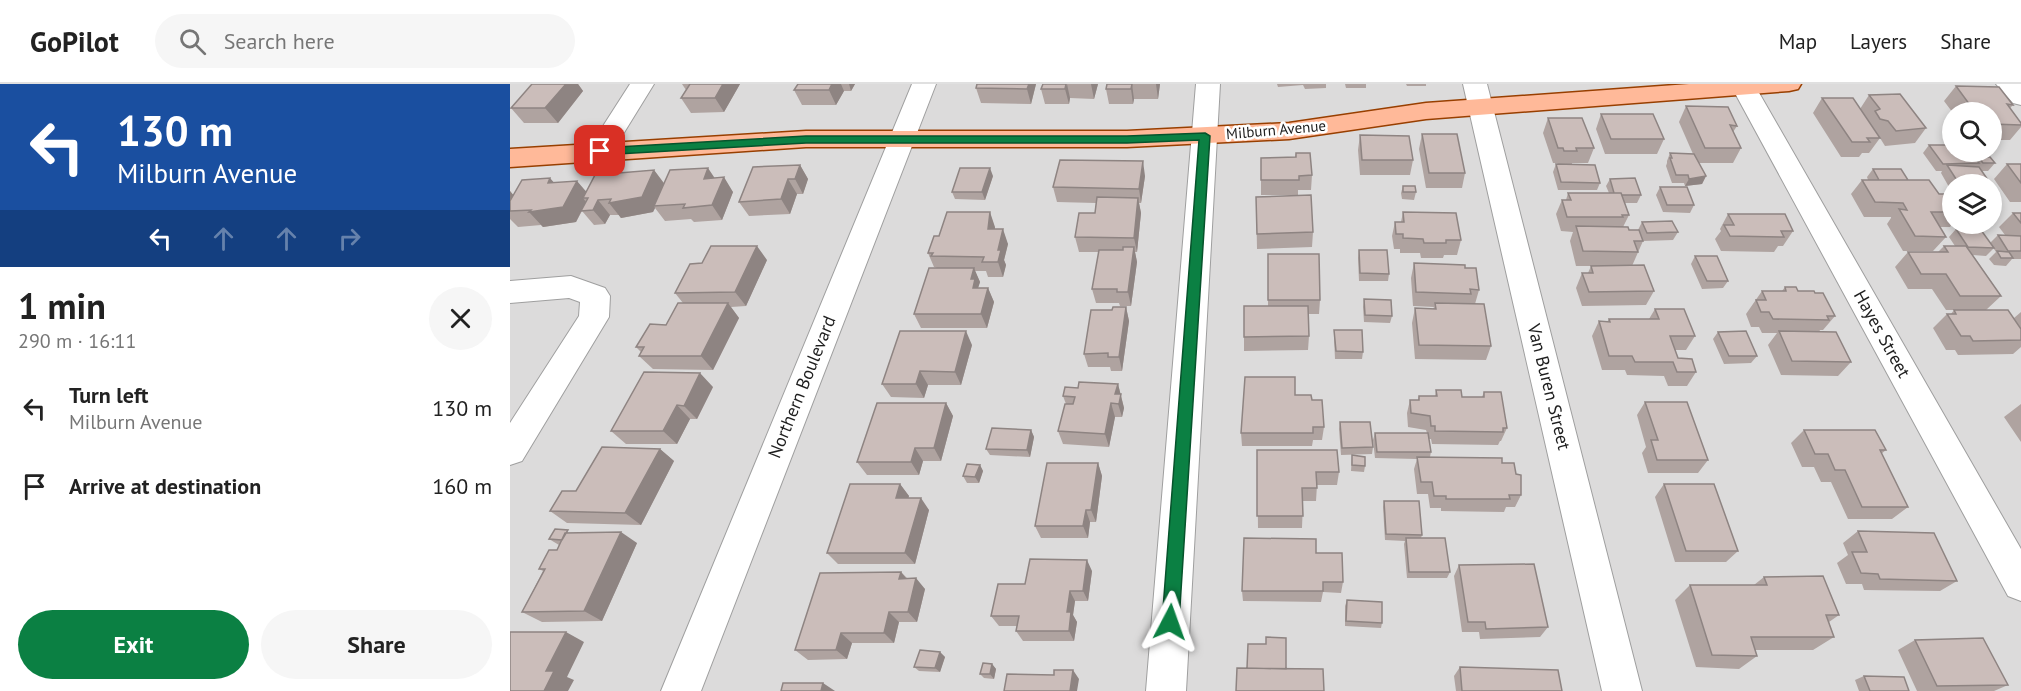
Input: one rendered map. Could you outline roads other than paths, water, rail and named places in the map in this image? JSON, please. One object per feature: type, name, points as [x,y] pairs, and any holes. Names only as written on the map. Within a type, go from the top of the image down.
[{"type":"main road","name":"Milburn Avenue","points":[[510,158],[806,139],[1127,140],[1205,136],[1289,131],[1426,111],[1478,96],[1789,84]]},
{"type":"street","points":[[600,151],[642,84]]},
{"type":"street","name":"Northern Boulevard","points":[[681,691],[924,84]]},
{"type":"street","points":[[1166,691],[1208,84]]},
{"type":"street","points":[[2008,84],[2021,98]]},
{"type":"street","name":"Hayes Street","points":[[1743,86],[2021,584]]},
{"type":"street","name":"Van Buren Street","points":[[1478,96],[1622,691]]},
{"type":"street","points":[[510,292],[571,287],[595,296],[594,316],[510,451]]}]
